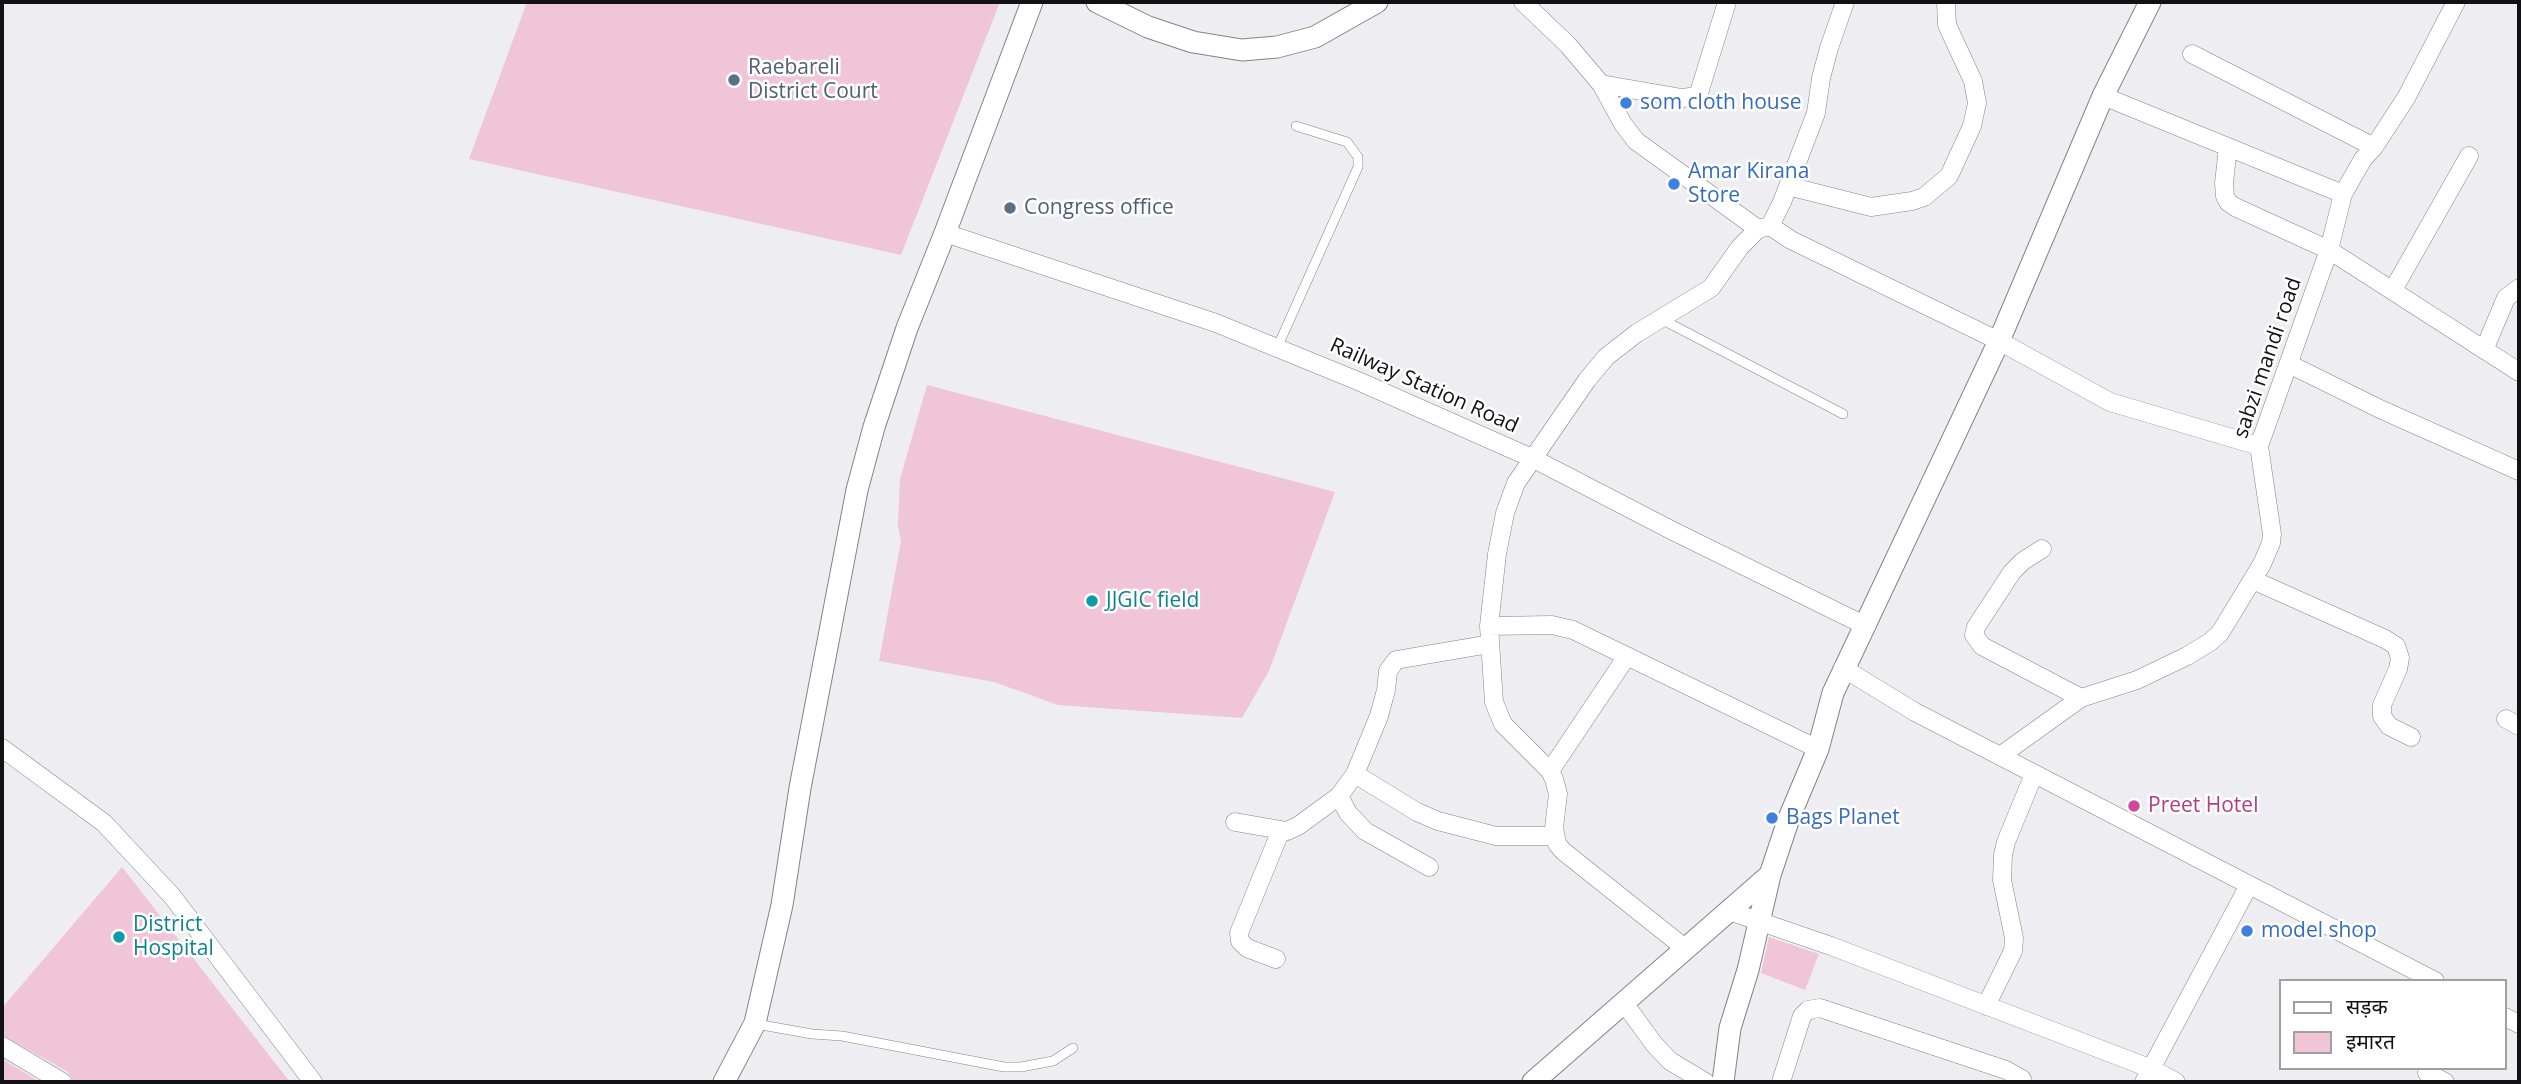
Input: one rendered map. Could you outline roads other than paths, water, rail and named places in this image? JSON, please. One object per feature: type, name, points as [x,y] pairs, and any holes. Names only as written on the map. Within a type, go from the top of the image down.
[{"type":"street","points":[[724,1082],[755,1023],[782,905],[800,788],[857,490],[874,427],[898,351],[1032,2]]},
{"type":"street","points":[[1097,2],[1171,35],[1193,42],[1242,50],[1277,47],[1315,37],[1377,2]]},
{"type":"street","points":[[1523,2],[1568,45],[1601,84],[1623,124],[1636,141],[1764,227],[1999,341],[2110,402],[2259,446]]},
{"type":"street","points":[[1601,84],[1682,98],[1698,96],[1727,2]]},
{"type":"street","points":[[1686,949],[1563,851],[1555,836],[1558,794],[1550,771],[1503,724],[1494,702],[1490,635],[1497,554],[1516,483],[1587,380],[1606,357],[1637,333],[1711,288],[1740,247],[1764,227],[1788,186],[1816,113],[1821,78],[1845,2]]},
{"type":"street","points":[[1788,186],[1871,207],[1924,197],[1949,176],[1972,126],[1977,103],[1973,81],[1947,25],[1946,2]]},
{"type":"street","points":[[1723,1082],[1730,1028],[1770,875],[1789,818],[1818,749],[1833,693],[1999,341],[2103,96],[2150,2]]},
{"type":"street","name":"sabzi mandi road","points":[[2000,756],[2081,698],[2137,680],[2204,646],[2220,633],[2253,580],[2267,553],[2272,534],[2259,446],[2329,250],[2343,194],[2363,159],[2406,98],[2456,2]]},
{"type":"street","points":[[2192,54],[2374,147]]},
{"type":"street","points":[[2103,96],[2343,194]]},
{"type":"street","points":[[2228,147],[2224,183],[2228,202],[2329,250],[2519,372]]},
{"type":"street","points":[[2393,290],[2469,156]]},
{"type":"street","name":"Railway Station Road","points":[[945,233],[1216,323],[1278,348],[1534,459],[1866,626]]},
{"type":"street","points":[[2484,349],[2506,298],[2519,288]]},
{"type":"street","points":[[2289,363],[2380,409],[2519,471]]},
{"type":"street","points":[[2042,550],[2023,561],[2012,572],[1976,627],[1974,635],[1982,646],[2081,698]]},
{"type":"street","points":[[2253,580],[2396,646],[2400,658],[2398,670],[2382,705],[2382,716],[2389,726],[2411,737]]},
{"type":"street","points":[[1235,822],[1287,831],[1339,796],[1355,774],[1379,716],[1388,671],[1396,660],[1490,635],[1552,625],[1573,630],[1818,749]]},
{"type":"street","points":[[1550,771],[1627,656]]},
{"type":"street","points":[[1843,668],[1915,712],[2431,979]]},
{"type":"street","points":[[2,748],[104,823],[172,896],[313,1082]]},
{"type":"street","points":[[1355,774],[1417,812],[1438,821],[1496,836],[1555,836]]},
{"type":"street","points":[[1986,1006],[2013,951],[2014,938],[2002,880],[2002,862],[2006,842],[2034,774]]},
{"type":"street","points":[[1339,796],[1348,813],[1365,831],[1429,867]]},
{"type":"street","points":[[1276,959],[1247,948],[1240,941],[1239,933],[1281,830]]},
{"type":"street","points":[[1533,1082],[1770,875]]},
{"type":"street","points":[[2148,1076],[2249,885]]},
{"type":"street","points":[[1729,911],[1986,1006],[2148,1076],[2176,1082]]},
{"type":"street","points":[[1624,1003],[1670,1061],[1705,1082]]},
{"type":"street","points":[[1781,1082],[1802,1016],[1808,1010],[1820,1008],[2006,1070],[2023,1082]]},
{"type":"street","points":[[2,1046],[62,1082]]},
{"type":"street","points":[[2427,1073],[2445,1082]]},
{"type":"lane","points":[[1278,348],[1358,167],[1358,157],[1347,142],[1296,126]]},
{"type":"lane","points":[[1661,319],[1843,414]]},
{"type":"lane","points":[[755,1023],[1004,1066],[1021,1067],[1053,1061],[1073,1048]]},
{"type":"place","name":"Raebareli District Court","points":[[734,80]]},
{"type":"place","name":"som cloth house","points":[[1626,103]]},
{"type":"place","name":"Amar Kirana Store","points":[[1674,184]]},
{"type":"place","name":"Congress office","points":[[1010,208]]},
{"type":"place","name":"JJGIC field","points":[[1092,601]]},
{"type":"place","name":"Preet Hotel","points":[[2134,806]]},
{"type":"place","name":"Bags Planet","points":[[1772,818]]},
{"type":"place","name":"model shop","points":[[2247,931]]},
{"type":"place","name":"District Hospital","points":[[119,937]]}]
